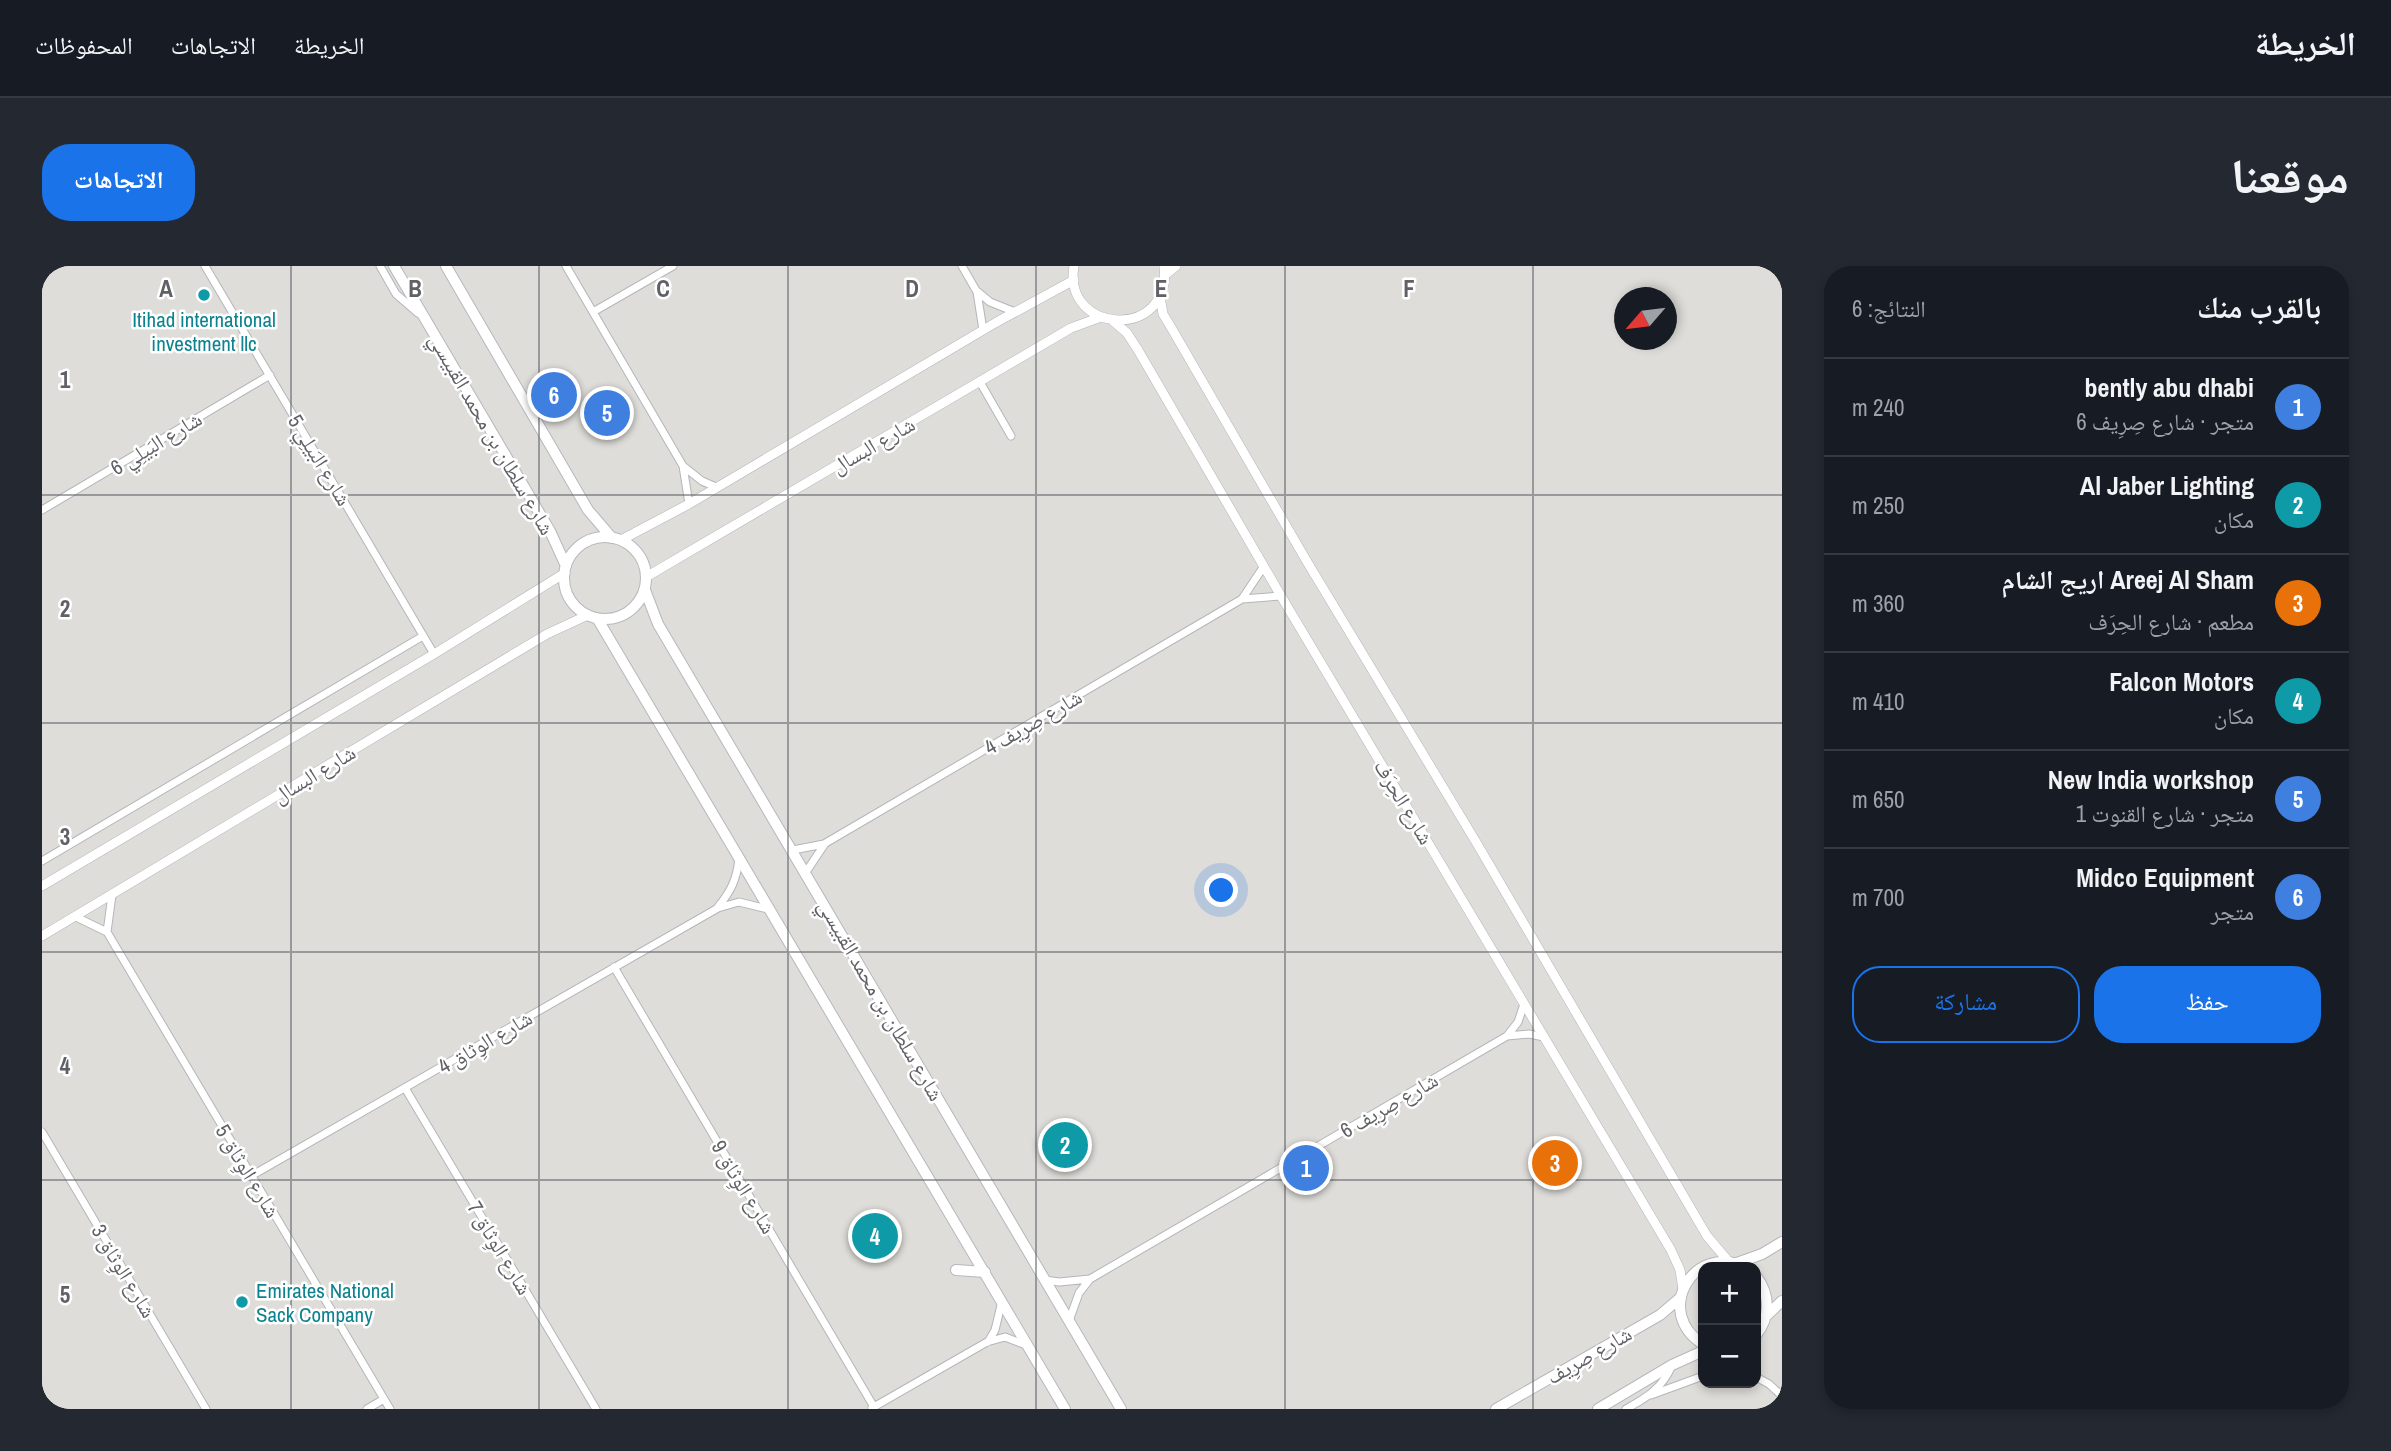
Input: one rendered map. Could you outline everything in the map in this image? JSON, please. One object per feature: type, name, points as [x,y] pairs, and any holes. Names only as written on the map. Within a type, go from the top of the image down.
[{"type":"main road","name":"شارع سلطان بن محمد القبيسي","points":[[394,266],[550,531],[565,569]]},
{"type":"main road","points":[[446,266],[588,510],[616,539],[638,554],[646,577],[645,590],[638,603],[626,613],[612,618],[593,617]]},
{"type":"main road","points":[[616,539],[592,539],[574,551],[565,569],[566,590],[571,600],[593,617],[739,855],[1065,1409]]},
{"type":"main road","name":"شارع سلطان بن محمد القبيسي","points":[[645,590],[658,624],[1121,1409]]},
{"type":"main road","points":[[1742,1262],[1782,1242]]},
{"type":"main road","points":[[956,1270],[985,1272]]},
{"type":"main road","name":"شارع صِرِيف","points":[[1496,1409],[1660,1315],[1681,1294],[1690,1277],[1698,1270]]},
{"type":"main road","points":[[1761,1284],[1768,1303],[1761,1326]]},
{"type":"main road","points":[[1681,1294],[1684,1324],[1698,1340]]},
{"type":"main road","points":[[1766,1316],[1782,1301]]},
{"type":"main road","points":[[1598,1409],[1672,1364],[1698,1353]]},
{"type":"street","name":"شارع البَيلِي 5","points":[[205,266],[434,654]]},
{"type":"street","points":[[380,266],[396,294],[426,320]]},
{"type":"street","points":[[566,266],[683,466],[689,504]]},
{"type":"street","points":[[593,312],[673,266]]},
{"type":"street","points":[[962,266],[977,292],[984,330]]},
{"type":"street","points":[[1074,266],[1073,280],[1082,302],[1090,311],[1113,321],[1127,321],[1152,308],[1160,296],[1164,270],[1176,266]]},
{"type":"street","name":"شارع البسال","points":[[616,539],[689,504],[1073,280]]},
{"type":"street","points":[[977,292],[990,302],[1015,312]]},
{"type":"street","name":"شارع الحِرَف","points":[[1160,296],[1163,314],[1299,549],[1476,842],[1707,1236],[1735,1262]]},
{"type":"street","name":"شارع البسال","points":[[646,577],[1071,328],[1101,317]]},
{"type":"street","name":"شارع الحِرَف","points":[[1113,321],[1127,333],[1138,349],[1281,596],[1671,1250],[1679,1270],[1681,1294]]},
{"type":"street","name":"شارع البَيلِي 6","points":[[42,510],[270,375]]},
{"type":"street","points":[[980,382],[1011,436]]},
{"type":"street","points":[[683,466],[702,481],[716,487]]},
{"type":"street","name":"شارع صِرِيف 4","points":[[793,850],[824,844],[1242,599],[1264,566]]},
{"type":"street","name":"شارع البسال","points":[[42,886],[434,654],[565,569]]},
{"type":"street","name":"شارع صِرِيف 4","points":[[1242,599],[1281,596]]},
{"type":"street","name":"شارع البسال","points":[[42,936],[547,635],[593,617]]},
{"type":"street","points":[[42,861],[423,636]]},
{"type":"street","name":"شارع صِرِيف 4","points":[[806,872],[824,844]]},
{"type":"street","name":"شارع الوِثاق 4","points":[[718,908],[733,889],[739,855]]},
{"type":"street","points":[[76,917],[107,932],[112,895]]},
{"type":"street","name":"شارع الوِثاق 4","points":[[251,1176],[718,908],[739,902],[772,911]]},
{"type":"street","name":"شارع الوِثاق 5","points":[[107,932],[390,1409]]},
{"type":"street","name":"شارع الوِثاق 9","points":[[614,967],[872,1408]]},
{"type":"street","points":[[1507,1036],[1518,1022],[1524,1004]]},
{"type":"street","points":[[1507,1036],[1522,1034],[1544,1037]]},
{"type":"street","name":"شارع صِرِيف 6","points":[[1045,1280],[1059,1282],[1090,1279],[1507,1036]]},
{"type":"street","name":"شارع الوِثاق 7","points":[[405,1088],[596,1409]]},
{"type":"street","name":"شارع الوِثاق 3","points":[[42,1132],[206,1409]]},
{"type":"street","points":[[1069,1321],[1079,1293],[1090,1279]]},
{"type":"street","points":[[987,1342],[995,1330],[1002,1301]]},
{"type":"street","points":[[872,1408],[987,1342],[1005,1337],[1029,1347]]},
{"type":"street","points":[[1651,1395],[1665,1379],[1672,1364]]},
{"type":"street","points":[[1626,1409],[1651,1395],[1698,1378]]},
{"type":"street","points":[[1761,1380],[1782,1396]]},
{"type":"street","points":[[368,1409],[384,1399]]},
{"type":"shaded area","points":[[42,266],[1782,266],[1782,1409],[42,1409]]},
{"type":"place","name":"Itihad international investment llc","points":[[204,295]]},
{"type":"place","name":"Midco Equipment","points":[[554,395]]},
{"type":"place","name":"New India workshop","points":[[607,413]]},
{"type":"place","name":"Al Jaber Lighting","points":[[1065,1145]]},
{"type":"place","name":"Areej Al Sham اريج الشام","points":[[1555,1163]]},
{"type":"place","name":"bently abu dhabi","points":[[1306,1168]]},
{"type":"place","name":"Falcon Motors","points":[[875,1236]]},
{"type":"place","name":"Emirates National Sack Company","points":[[242,1302]]}]
